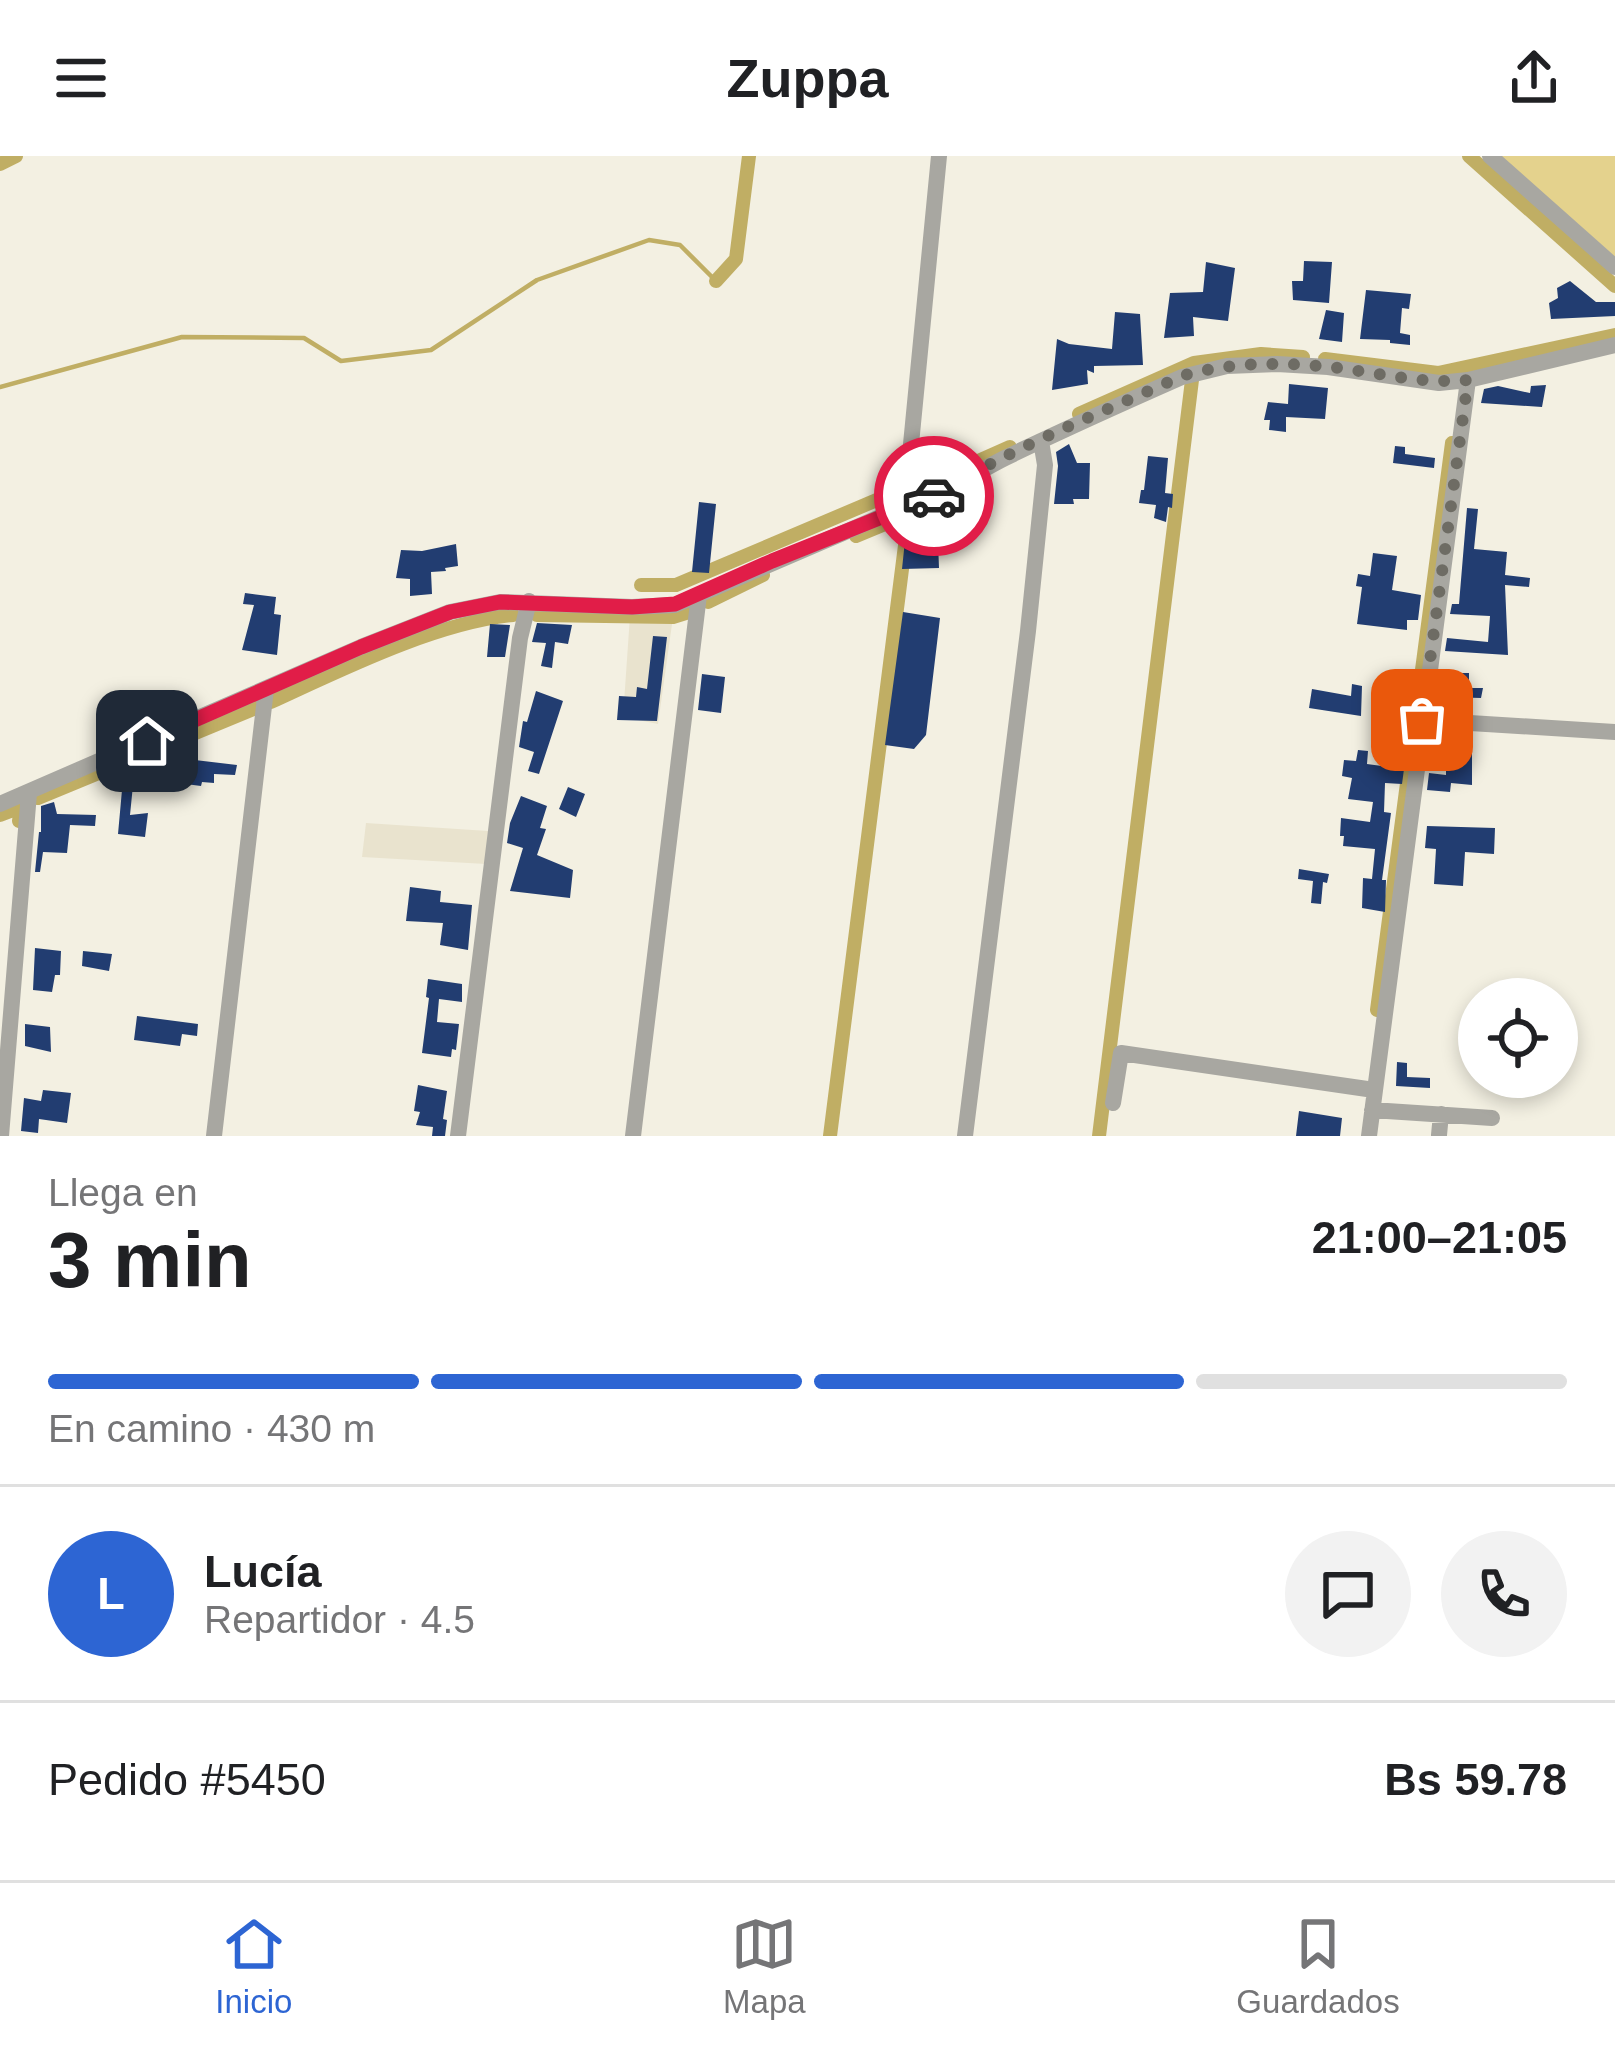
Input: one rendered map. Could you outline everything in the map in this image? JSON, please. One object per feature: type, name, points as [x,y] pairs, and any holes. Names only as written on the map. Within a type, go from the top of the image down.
[{"type":"street","points":[[913,502],[908,489],[912,417],[939,156]]},
{"type":"street","points":[[1490,156],[1615,268]]},
{"type":"street","points":[[0,804],[450,612],[500,602],[656,606],[699,596],[772,561],[932,497],[1041,440],[1182,376],[1277,364],[1439,383],[1615,345]]},
{"type":"street","points":[[1369,1136],[1468,380]]},
{"type":"street","points":[[965,1136],[1028,631],[1045,465],[1041,440]]},
{"type":"street","points":[[633,1136],[699,596]]},
{"type":"street","points":[[458,1136],[520,638],[529,602]]},
{"type":"street","points":[[214,1136],[266,689]]},
{"type":"street","points":[[1422,720],[1615,732]]},
{"type":"street","points":[[1,1136],[29,793]]},
{"type":"street","points":[[1113,1102],[1120,1053],[1374,1090]]},
{"type":"street","points":[[1372,1110],[1492,1118]]},
{"type":"street","points":[[1439,1135],[1441,1114]]},
{"type":"shaded area","points":[[1501,156],[1615,156],[1615,257]]},
{"type":"shaded area","points":[[630,616],[673,617],[658,724],[623,717]]},
{"type":"shaded area","points":[[366,823],[488,831],[486,864],[362,857]]},
{"type":"building","points":[[1304,261],[1332,262],[1329,303],[1293,300],[1292,281],[1303,281]]},
{"type":"building","points":[[1206,262],[1235,268],[1228,321],[1193,317],[1194,336],[1164,338],[1170,293],[1203,292]]},
{"type":"building","points":[[1570,281],[1596,302],[1615,302],[1615,316],[1551,319],[1549,303],[1558,298],[1557,288]]},
{"type":"building","points":[[1366,290],[1411,294],[1409,309],[1402,308],[1400,333],[1410,335],[1410,345],[1360,339]]},
{"type":"building","points":[[1326,310],[1344,313],[1342,342],[1319,339]]},
{"type":"building","points":[[1115,312],[1140,314],[1143,365],[1094,366],[1094,373],[1087,370],[1088,384],[1052,390],[1057,339],[1112,349]]},
{"type":"building","points":[[1289,384],[1328,388],[1325,419],[1286,417],[1286,432],[1269,430],[1270,420],[1264,420],[1268,402],[1288,404]]},
{"type":"building","points":[[1546,385],[1542,407],[1481,403],[1484,389],[1498,386],[1530,393],[1531,386]]},
{"type":"building","points":[[1069,444],[1077,463],[1090,463],[1089,499],[1054,504],[1056,452]]},
{"type":"building","points":[[1395,446],[1405,447],[1405,454],[1435,458],[1434,468],[1393,463]]},
{"type":"building","points":[[1148,456],[1168,458],[1165,493],[1173,494],[1166,522],[1154,518],[1156,505],[1139,503]]},
{"type":"building","points":[[699,502],[716,504],[709,573],[692,572]]},
{"type":"building","points":[[958,506],[950,535],[938,542],[939,568],[902,569],[906,531],[925,524],[923,517]]},
{"type":"building","points":[[1467,508],[1478,509],[1474,549],[1507,552],[1505,575],[1530,578],[1529,587],[1505,585],[1508,655],[1445,651],[1447,638],[1488,642],[1490,616],[1450,614],[1452,604],[1459,604]]},
{"type":"building","points":[[456,544],[458,566],[431,572],[432,594],[410,596],[410,579],[396,578],[401,550]]},
{"type":"building","points":[[1373,553],[1397,556],[1392,590],[1421,595],[1418,620],[1407,620],[1407,630],[1357,624],[1362,587],[1356,586],[1358,574],[1370,576]]},
{"type":"building","points":[[245,593],[276,597],[274,614],[281,615],[277,655],[242,650],[254,605],[243,604]]},
{"type":"building","points":[[903,612],[940,618],[926,735],[914,749],[885,745]]},
{"type":"building","points":[[537,623],[572,625],[568,644],[555,642],[552,668],[541,666],[546,643],[532,642]]},
{"type":"building","points":[[490,624],[510,625],[505,657],[487,657]]},
{"type":"building","points":[[653,636],[667,637],[657,721],[617,720],[619,696],[636,697],[637,687],[647,689]]},
{"type":"building","points":[[1447,673],[1469,673],[1469,688],[1483,688],[1481,698],[1447,697]]},
{"type":"building","points":[[702,674],[725,677],[721,713],[698,710]]},
{"type":"building","points":[[1352,684],[1362,686],[1361,716],[1309,708],[1312,689],[1351,696]]},
{"type":"building","points":[[536,691],[563,701],[539,774],[528,771],[534,752],[519,747],[523,721],[527,722]]},
{"type":"building","points":[[1379,694],[1400,699],[1396,746],[1371,743]]},
{"type":"building","points":[[1434,739],[1467,740],[1467,752],[1472,752],[1472,785],[1451,783],[1450,792],[1427,790],[1429,773],[1446,775],[1446,752],[1432,752]]},
{"type":"building","points":[[1358,750],[1368,751],[1367,764],[1404,769],[1402,784],[1385,783],[1384,812],[1391,813],[1382,880],[1386,880],[1385,912],[1362,908],[1363,878],[1372,879],[1375,849],[1343,846],[1344,836],[1340,836],[1341,818],[1370,822],[1373,802],[1348,799],[1352,778],[1342,776],[1344,760],[1356,761]]},
{"type":"building","points":[[161,751],[178,754],[178,758],[237,765],[235,775],[214,774],[214,783],[202,782],[201,786],[178,783],[179,776],[165,774],[166,768],[159,766]]},
{"type":"building","points":[[135,765],[130,815],[148,813],[145,837],[118,834],[124,768]]},
{"type":"building","points":[[568,787],[585,794],[576,817],[559,809]]},
{"type":"building","points":[[521,796],[547,806],[540,828],[546,829],[537,855],[573,870],[570,898],[510,891],[523,848],[507,843]]},
{"type":"building","points":[[54,802],[57,814],[96,815],[95,826],[70,825],[67,853],[43,852],[40,872],[35,872],[41,806]]},
{"type":"building","points":[[1427,826],[1495,828],[1494,854],[1465,852],[1463,886],[1434,884],[1436,849],[1425,848]]},
{"type":"building","points":[[1299,869],[1329,874],[1327,883],[1323,882],[1321,904],[1311,903],[1313,881],[1298,879]]},
{"type":"building","points":[[410,887],[441,891],[440,902],[472,905],[468,950],[440,945],[443,923],[406,921]]},
{"type":"building","points":[[35,948],[61,951],[60,975],[55,975],[52,992],[33,990]]},
{"type":"building","points":[[83,951],[112,954],[109,971],[82,966]]},
{"type":"building","points":[[428,979],[462,984],[462,1002],[439,999],[437,1022],[459,1024],[451,1057],[422,1053]]},
{"type":"building","points":[[137,1016],[198,1024],[197,1036],[182,1034],[180,1046],[134,1040]]},
{"type":"building","points":[[25,1024],[50,1027],[51,1052],[25,1046]]},
{"type":"building","points":[[1397,1062],[1407,1063],[1407,1077],[1430,1078],[1430,1088],[1396,1086]]},
{"type":"building","points":[[418,1085],[447,1091],[445,1136],[432,1136],[433,1127],[416,1125]]},
{"type":"building","points":[[43,1090],[71,1093],[67,1123],[39,1119],[38,1133],[21,1131],[24,1098],[41,1101]]},
{"type":"building","points":[[1299,1111],[1342,1118],[1340,1136],[1296,1136]]},
{"type":"waterway","points":[[0,164],[16,156]]},
{"type":"waterway","points":[[716,281],[736,259],[749,156]]},
{"type":"waterway","points":[[1469,156],[1615,286]]},
{"type":"waterway","points":[[0,387],[182,337],[304,338],[341,361],[431,350],[537,280],[649,240],[680,245],[716,281]]},
{"type":"waterway","points":[[1325,359],[1438,373],[1615,335]]},
{"type":"waterway","points":[[1079,414],[1194,363],[1261,354],[1303,357]]},
{"type":"waterway","points":[[1099,1136],[1192,380]]},
{"type":"waterway","points":[[1377,1010],[1452,443]]},
{"type":"waterway","points":[[921,493],[1010,447]]},
{"type":"waterway","points":[[641,585],[676,585],[898,491],[902,459]]},
{"type":"waterway","points":[[830,1136],[909,514],[856,536]]},
{"type":"waterway","points":[[708,602],[763,575]]},
{"type":"waterway","points":[[537,615],[673,617],[689,612]]},
{"type":"waterway","points":[[271,702],[421,637],[513,615]]},
{"type":"waterway","points":[[38,798],[256,708]]},
{"type":"waterway","points":[[0,815],[21,807],[19,821]]},
{"type":"way so far","points":[[934,496],[1041,440],[1201,371],[1277,364],[1439,383],[1468,380],[1422,720]]},
{"type":"route","points":[[147,741],[450,612],[500,602],[675,604],[934,496]]}]
